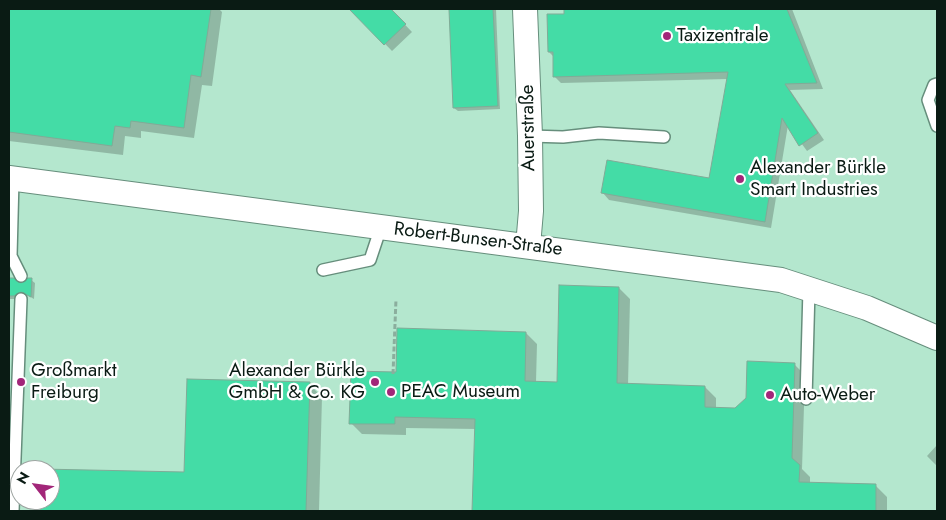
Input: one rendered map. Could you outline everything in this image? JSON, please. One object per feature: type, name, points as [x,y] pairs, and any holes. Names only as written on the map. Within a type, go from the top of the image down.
[{"type":"street","name":"Auerstraße","points":[[525,9],[531,211],[528,246]]},
{"type":"street","name":"Robert-Bunsen-Straße","points":[[11,178],[781,280],[867,308],[937,338]]},
{"type":"lane","points":[[937,84],[934,85],[928,100],[937,126]]},
{"type":"lane","points":[[530,136],[563,137],[599,133],[664,136]]},
{"type":"lane","points":[[11,178],[10,258],[21,276]]},
{"type":"lane","points":[[323,270],[370,260],[381,227]]},
{"type":"lane","points":[[806,399],[809,289]]},
{"type":"lane","points":[[13,511],[21,300]]},
{"type":"path","points":[[393,374],[396,299]]},
{"type":"shaded area","points":[[9,9],[937,9],[937,511],[9,511]]},
{"type":"building","points":[[9,9],[211,9],[201,77],[191,75],[184,128],[131,121],[130,128],[115,126],[112,146],[9,132]]},
{"type":"building","points":[[349,9],[391,9],[406,24],[384,45]]},
{"type":"building","points":[[449,9],[493,9],[498,106],[453,108]]},
{"type":"building","points":[[564,9],[787,9],[817,83],[785,84],[818,133],[799,146],[782,118],[765,222],[601,193],[607,160],[709,178],[728,72],[553,77],[553,52],[548,52],[547,14],[564,14]]},
{"type":"building","points":[[9,278],[14,278],[21,283],[28,278],[32,278],[31,297],[21,292],[14,296],[9,296]]},
{"type":"building","points":[[559,285],[619,287],[617,383],[705,386],[705,407],[735,408],[746,398],[747,361],[795,363],[792,458],[800,465],[799,482],[876,484],[876,511],[472,511],[475,419],[395,417],[395,424],[349,424],[351,371],[396,372],[397,328],[526,332],[525,381],[557,382]]},
{"type":"building","points":[[187,379],[310,382],[306,511],[40,511],[60,510],[60,469],[184,472]]},
{"type":"place","name":"Taxizentrale","points":[[667,36]]},
{"type":"place","name":"Alexander Bürkle Smart Industries","points":[[740,179]]},
{"type":"place","name":"Großmarkt Freiburg","points":[[21,382]]},
{"type":"place","name":"Alexander Bürkle GmbH & Co. KG","points":[[375,382]]},
{"type":"place","name":"PEAC Museum","points":[[391,392]]},
{"type":"place","name":"Auto-Weber","points":[[770,395]]}]
